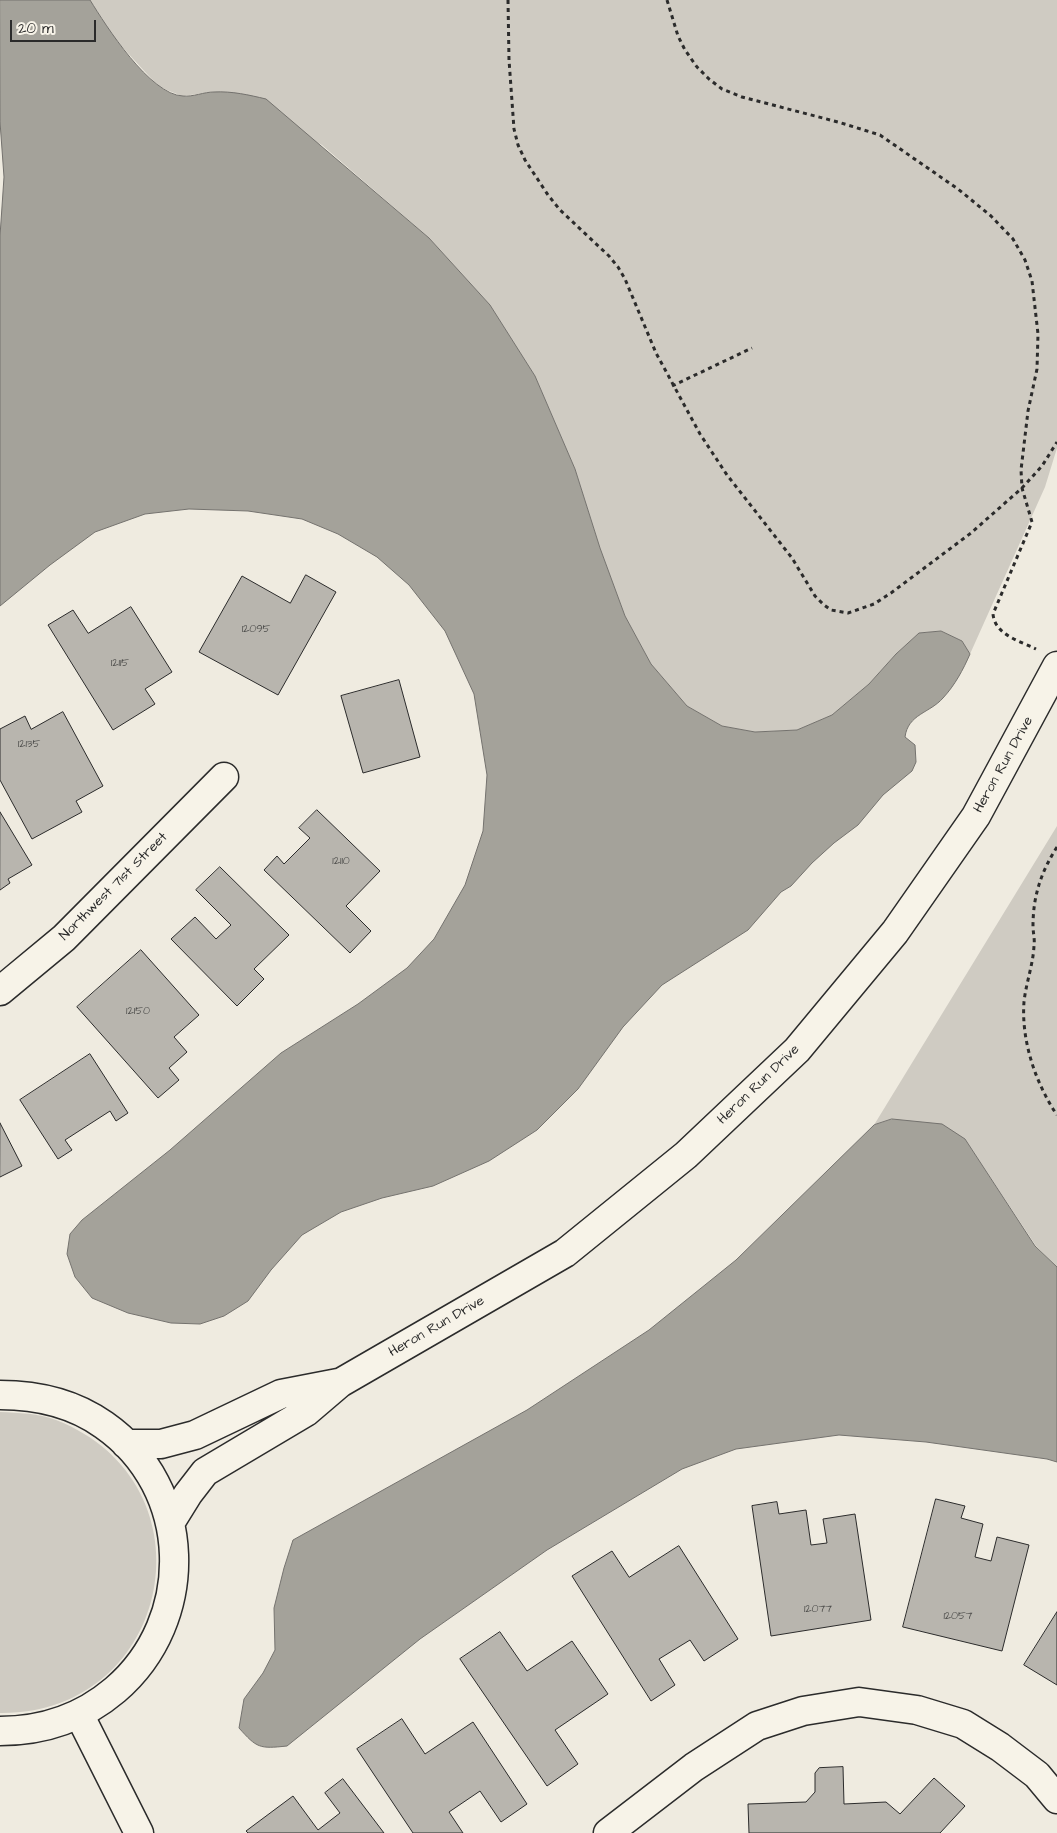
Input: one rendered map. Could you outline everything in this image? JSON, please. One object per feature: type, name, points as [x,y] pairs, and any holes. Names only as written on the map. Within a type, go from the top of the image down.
[{"type":"street","name":"Heron Run Drive","points":[[170,1523],[188,1494],[205,1472],[306,1412],[340,1383],[565,1253],[686,1155],[798,1050],[895,932],[976,816],[1049,659]]},
{"type":"street","name":"Northwest 71st Street","points":[[0,991],[64,938],[224,777]]},
{"type":"street","name":"Heron Run Drive","points":[[126,1444],[161,1444],[195,1436],[281,1394],[340,1383]]},
{"type":"street","points":[[0,1395],[24,1395],[52,1401],[79,1411],[104,1425],[126,1444],[154,1480],[170,1523],[175,1551],[174,1579],[168,1608],[158,1635],[144,1659],[126,1681],[104,1700],[79,1714],[50,1726],[19,1731],[0,1731]]},
{"type":"street","points":[[608,1833],[694,1767],[757,1726],[803,1711],[859,1702],[917,1710],[962,1724],[1000,1747],[1037,1775],[1057,1799]]},
{"type":"street","points":[[79,1714],[139,1833]]},
{"type":"path","points":[[508,0],[509,60],[514,129],[518,144],[534,175],[560,210],[609,256],[618,267],[672,386],[700,434],[727,475],[792,558],[815,596],[831,610],[848,613],[874,604],[931,564],[1022,488],[1042,466],[1057,442]]},
{"type":"path","points":[[666,0],[678,36],[685,50],[697,67],[722,89],[742,97],[880,135],[958,189],[991,216],[1013,239],[1025,260],[1032,281],[1038,334],[1037,369],[1024,438],[1022,488],[1032,522],[994,609],[993,621],[1001,632],[1049,659]]},
{"type":"path","points":[[672,386],[752,348]]},
{"type":"path","points":[[1057,847],[1045,866],[1038,888],[1033,927],[1034,944],[1024,1004],[1030,1057],[1048,1102],[1057,1115]]},
{"type":"shaded area","points":[[0,0],[90,0],[118,42],[143,72],[157,84],[170,93],[183,96],[221,92],[266,99],[429,238],[490,305],[535,376],[575,469],[600,548],[625,616],[651,664],[687,706],[722,726],[755,732],[797,730],[832,715],[869,684],[896,654],[919,633],[941,631],[962,641],[970,654],[965,666],[947,693],[938,703],[910,723],[907,729],[905,737],[915,745],[916,762],[912,771],[883,795],[858,825],[834,843],[791,886],[781,892],[748,930],[662,985],[623,1027],[578,1089],[537,1130],[489,1161],[433,1186],[382,1198],[341,1212],[302,1235],[271,1270],[248,1301],[224,1316],[200,1324],[171,1323],[128,1313],[92,1298],[75,1277],[67,1254],[70,1234],[82,1220],[170,1150],[281,1053],[358,1004],[407,968],[434,939],[465,885],[483,831],[487,775],[474,694],[445,631],[409,585],[377,557],[338,534],[302,519],[248,511],[189,509],[145,514],[95,532],[50,565],[0,606],[0,236],[4,177],[0,122]]},
{"type":"shaded area","points":[[90,0],[1057,0],[1057,448],[1045,487],[970,654],[962,641],[941,631],[919,633],[896,654],[869,684],[832,715],[797,730],[755,732],[722,726],[687,706],[651,664],[625,616],[600,548],[575,469],[535,376],[490,305],[429,238],[322,145],[213,92],[182,96],[159,87],[112,36]]},
{"type":"shaded area","points":[[1057,826],[1057,1267],[1036,1246],[965,1139],[892,1119],[874,1125]]},
{"type":"shaded area","points":[[892,1119],[942,1124],[965,1139],[1035,1246],[1057,1267],[1057,1462],[926,1442],[839,1435],[736,1449],[682,1469],[547,1550],[420,1639],[287,1746],[259,1746],[245,1735],[239,1728],[244,1699],[263,1673],[275,1650],[274,1608],[293,1540],[527,1410],[649,1330],[736,1260],[874,1125]]},
{"type":"shaded area","points":[[0,1412],[35,1415],[56,1420],[107,1451],[140,1493],[155,1541],[154,1591],[136,1638],[105,1677],[59,1704],[0,1713]]},
{"type":"building","points":[[306,575],[336,592],[278,695],[199,652],[242,576],[290,603]]},
{"type":"building","points":[[131,607],[172,672],[145,689],[155,704],[113,730],[48,625],[73,610],[88,633]]},
{"type":"building","points":[[399,680],[420,757],[363,773],[341,696]]},
{"type":"building","points":[[63,712],[103,786],[76,801],[82,812],[32,839],[0,780],[0,729],[25,716],[31,729]]},
{"type":"building","points":[[317,810],[380,871],[346,906],[371,931],[350,953],[264,870],[277,856],[284,864],[310,838],[299,828]]},
{"type":"building","points":[[0,812],[32,865],[8,879],[10,883],[0,890]]},
{"type":"building","points":[[220,867],[289,935],[254,969],[264,979],[237,1006],[171,939],[195,917],[216,939],[231,925],[196,890]]},
{"type":"building","points":[[141,950],[199,1015],[174,1037],[187,1052],[169,1068],[179,1080],[158,1098],[77,1007]]},
{"type":"building","points":[[90,1054],[128,1113],[116,1121],[110,1111],[65,1140],[72,1150],[58,1159],[20,1100]]},
{"type":"building","points":[[0,1123],[22,1166],[0,1177]]},
{"type":"building","points":[[936,1499],[965,1506],[961,1518],[983,1524],[975,1557],[991,1561],[997,1537],[1029,1545],[1002,1651],[903,1627]]},
{"type":"building","points":[[777,1502],[779,1514],[806,1510],[811,1545],[827,1543],[823,1519],[855,1514],[871,1620],[771,1636],[752,1506]]},
{"type":"building","points":[[679,1546],[738,1639],[704,1661],[690,1640],[659,1659],[675,1685],[651,1701],[572,1576],[612,1551],[629,1577]]},
{"type":"building","points":[[1057,1612],[1057,1685],[1024,1665]]},
{"type":"building","points":[[500,1632],[527,1671],[572,1641],[608,1694],[555,1730],[578,1764],[547,1786],[460,1659]]},
{"type":"building","points":[[402,1719],[425,1754],[473,1722],[527,1804],[501,1822],[480,1791],[449,1812],[463,1833],[413,1833],[357,1749]]},
{"type":"building","points":[[843,1767],[844,1804],[886,1802],[900,1814],[934,1778],[965,1806],[940,1833],[749,1833],[748,1804],[806,1802],[815,1792],[815,1773],[819,1768]]},
{"type":"building","points":[[343,1779],[384,1833],[248,1833],[246,1831],[293,1796],[318,1830],[340,1813],[325,1793]]}]
